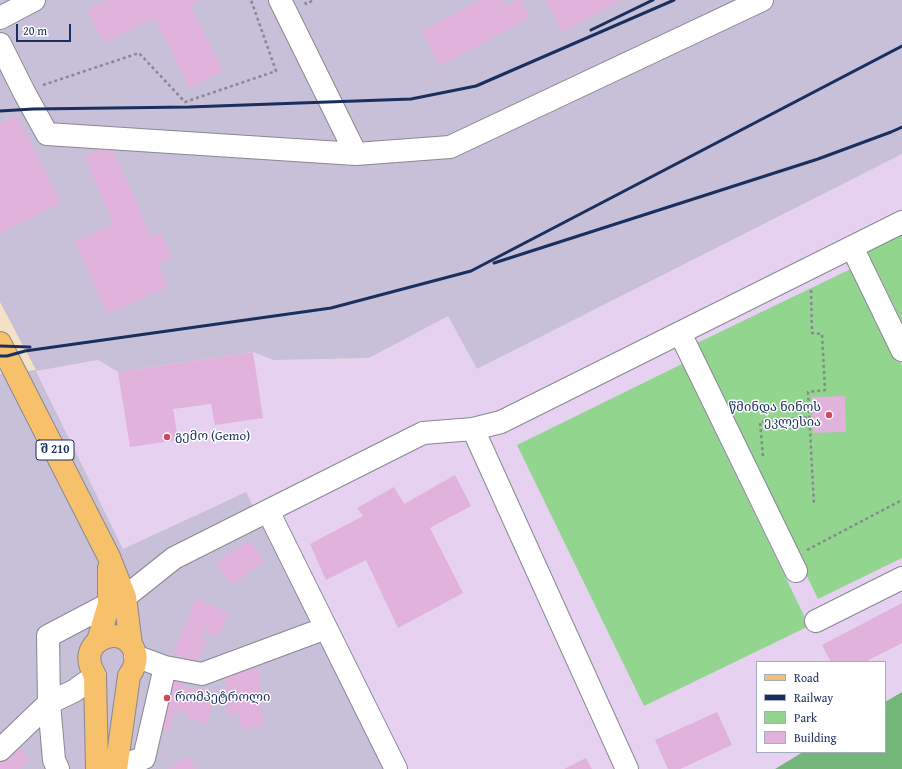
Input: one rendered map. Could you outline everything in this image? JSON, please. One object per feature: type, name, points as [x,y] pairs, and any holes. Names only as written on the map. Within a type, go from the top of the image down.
[{"type":"main road","name":"შ 210","points":[[0,343],[110,557],[117,600],[133,650]]},
{"type":"main road","name":"შ 210","points":[[98,641],[117,600]]},
{"type":"main road","points":[[109,636],[115,636],[121,638],[133,650],[135,663],[129,676],[110,768],[95,676],[90,667],[89,658],[92,648],[98,641],[109,636]]},
{"type":"main road","points":[[95,676],[108,683],[116,683],[129,676]]},
{"type":"street","points":[[0,18],[34,0]]},
{"type":"street","points":[[280,0],[356,154]]},
{"type":"street","points":[[0,44],[47,134],[356,154],[450,147],[762,0]]},
{"type":"street","points":[[58,769],[54,760],[49,703],[48,636],[117,600],[174,558],[423,433],[473,429],[501,422],[902,222]]},
{"type":"street","points":[[852,247],[902,350]]},
{"type":"street","points":[[680,333],[793,565]]},
{"type":"street","points":[[473,429],[628,769]]},
{"type":"street","points":[[268,511],[396,769]]},
{"type":"street","points":[[816,621],[902,578]]},
{"type":"street","points":[[133,650],[165,667],[202,674],[326,628]]},
{"type":"street","points":[[110,768],[144,758],[165,667]]},
{"type":"street","points":[[0,750],[49,703],[74,691],[95,676]]},
{"type":"path","points":[[24,92],[139,53],[185,102],[276,71],[251,0]]},
{"type":"path","points":[[303,0],[306,4],[314,0]]},
{"type":"path","points":[[810,285],[812,332],[822,334],[825,390],[808,392],[814,505]]},
{"type":"path","points":[[764,459],[760,422],[810,417]]},
{"type":"path","points":[[793,565],[902,500]]},
{"type":"shaded area","points":[[0,0],[902,0],[902,154],[477,369],[448,316],[369,358],[273,360],[253,352],[118,372],[98,360],[36,371],[123,549],[246,492],[386,769],[0,769],[0,374],[36,370],[0,302]]},
{"type":"shaded area","points":[[902,154],[902,365],[855,267],[817,599],[902,558],[902,692],[886,701],[886,661],[756,661],[756,753],[801,753],[775,769],[386,769],[246,492],[123,549],[36,371],[98,360],[118,372],[253,352],[273,360],[369,358],[448,315],[477,369]]},
{"type":"green space","points":[[902,229],[902,322],[865,247]]},
{"type":"green space","points":[[855,267],[902,365],[902,558],[818,599],[695,344]]},
{"type":"green space","points":[[682,364],[809,626],[644,706],[517,445]]},
{"type":"green space","points":[[902,692],[902,769],[775,769],[801,753],[886,753],[886,701]]},
{"type":"building","points":[[107,0],[201,0],[190,5],[223,71],[189,88],[154,18],[104,43],[87,10]]},
{"type":"building","points":[[480,0],[502,0],[505,6],[517,0],[521,0],[530,18],[440,66],[422,31]]},
{"type":"building","points":[[545,0],[622,0],[562,32]]},
{"type":"building","points":[[17,115],[61,202],[0,234],[0,123]]},
{"type":"building","points":[[111,145],[151,236],[161,232],[172,258],[157,264],[168,287],[107,314],[75,241],[114,224],[84,157]]},
{"type":"building","points":[[253,352],[263,418],[215,425],[211,404],[173,409],[178,440],[130,447],[118,372]]},
{"type":"building","name":"წმინდა ნინოს ეკლესია","points":[[845,396],[846,432],[813,433],[812,397]]},
{"type":"building","points":[[455,475],[471,506],[430,528],[463,593],[398,628],[366,560],[326,580],[310,544],[363,516],[357,508],[394,487],[404,504]]},
{"type":"building","points":[[250,540],[264,562],[231,585],[216,563]]},
{"type":"building","points":[[196,598],[229,613],[218,637],[203,630],[200,636],[207,639],[197,663],[173,653]]},
{"type":"building","points":[[902,603],[902,643],[867,661],[830,661],[822,645]]},
{"type":"building","points":[[259,669],[263,727],[241,729],[240,714],[227,715],[224,672]]},
{"type":"building","points":[[155,672],[184,680],[182,686],[195,690],[196,686],[216,692],[207,724],[187,718],[188,714],[175,710],[169,732],[141,723]]},
{"type":"building","points":[[717,712],[732,745],[680,769],[668,769],[655,740]]},
{"type":"building","points":[[19,746],[30,760],[19,769],[0,769],[0,761]]},
{"type":"building","points":[[189,757],[196,769],[167,769],[171,767]]},
{"type":"building","points":[[586,758],[592,769],[564,769]]},
{"type":"railway","points":[[591,30],[653,0]]},
{"type":"railway","points":[[0,111],[33,109],[189,107],[411,99],[476,86],[674,0]]},
{"type":"railway","points":[[0,356],[7,356],[25,351],[331,308],[471,271],[902,46]]},
{"type":"railway","points":[[494,263],[818,159],[902,127]]},
{"type":"railway","points":[[0,346],[30,347]]},
{"type":"place","name":"წმინდა ნინოს ეკლესია","points":[[829,415]]},
{"type":"place","name":"გემო (Gemo)","points":[[167,437]]},
{"type":"place","name":"რომპეტროლი","points":[[167,698]]}]
